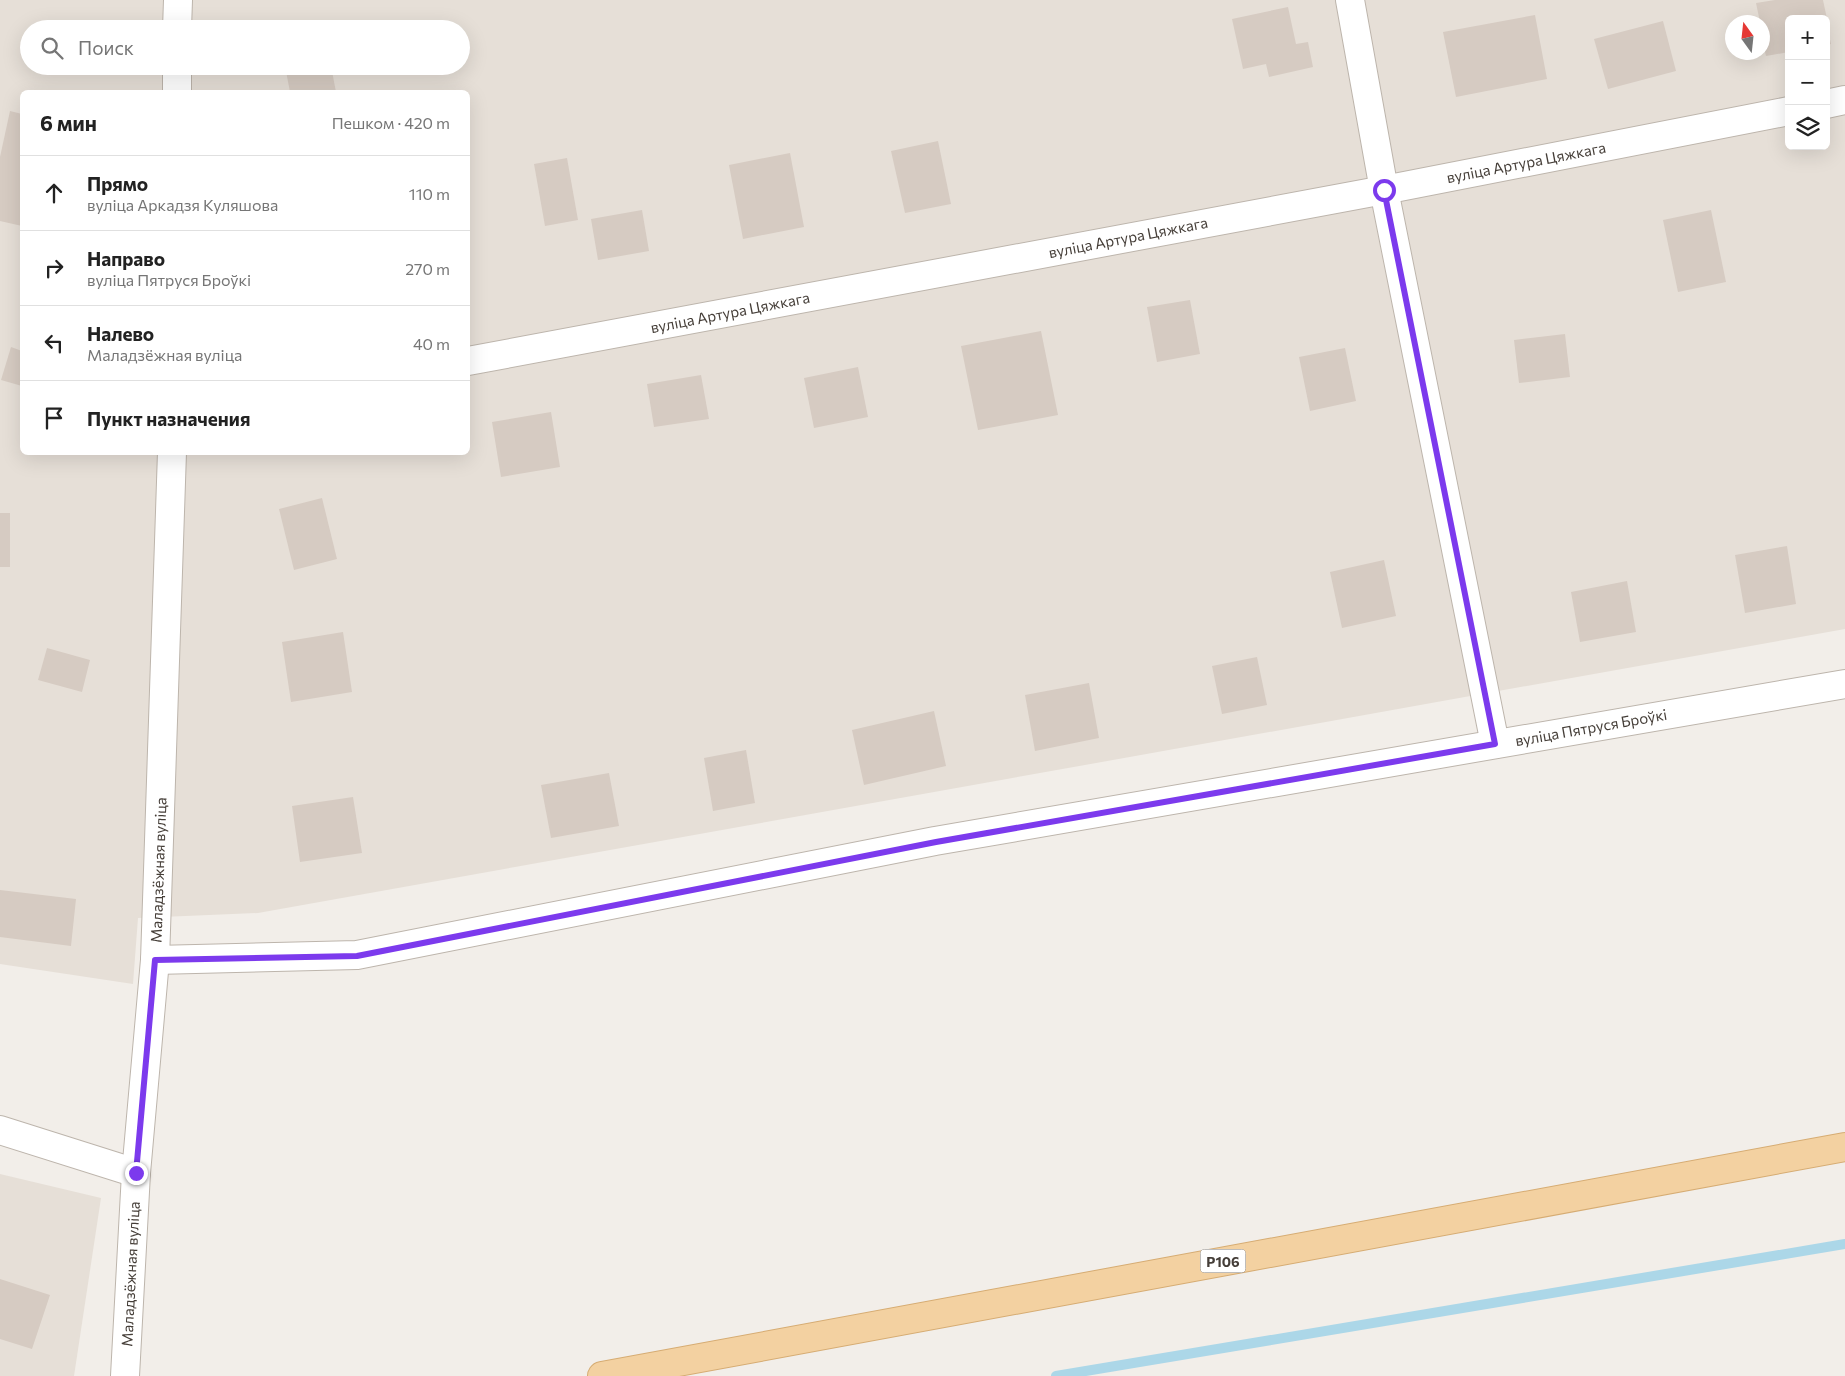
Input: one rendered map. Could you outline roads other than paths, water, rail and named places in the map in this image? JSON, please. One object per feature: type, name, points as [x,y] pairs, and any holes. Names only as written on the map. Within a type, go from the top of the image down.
[{"type":"main road","name":"Р106","points":[[602,1376],[1845,1147]]},
{"type":"street","points":[[177,20],[178,0]]},
{"type":"street","points":[[1350,0],[1384,190],[1495,744]]},
{"type":"street","points":[[177,75],[177,90]]},
{"type":"street","points":[[1830,103],[1845,100]]},
{"type":"street","name":"вуліца Артура Цяжкага","points":[[470,361],[1384,190],[1785,112]]},
{"type":"street","name":"Маладзёжная вуліца","points":[[125,1376],[136,1173],[155,960],[172,455]]},
{"type":"street","name":"вуліца Пятруся Броўкі","points":[[155,960],[357,956],[936,842],[1845,684]]},
{"type":"street","points":[[0,1130],[136,1173]]},
{"type":"waterway","points":[[1056,1376],[1845,1244]]}]
